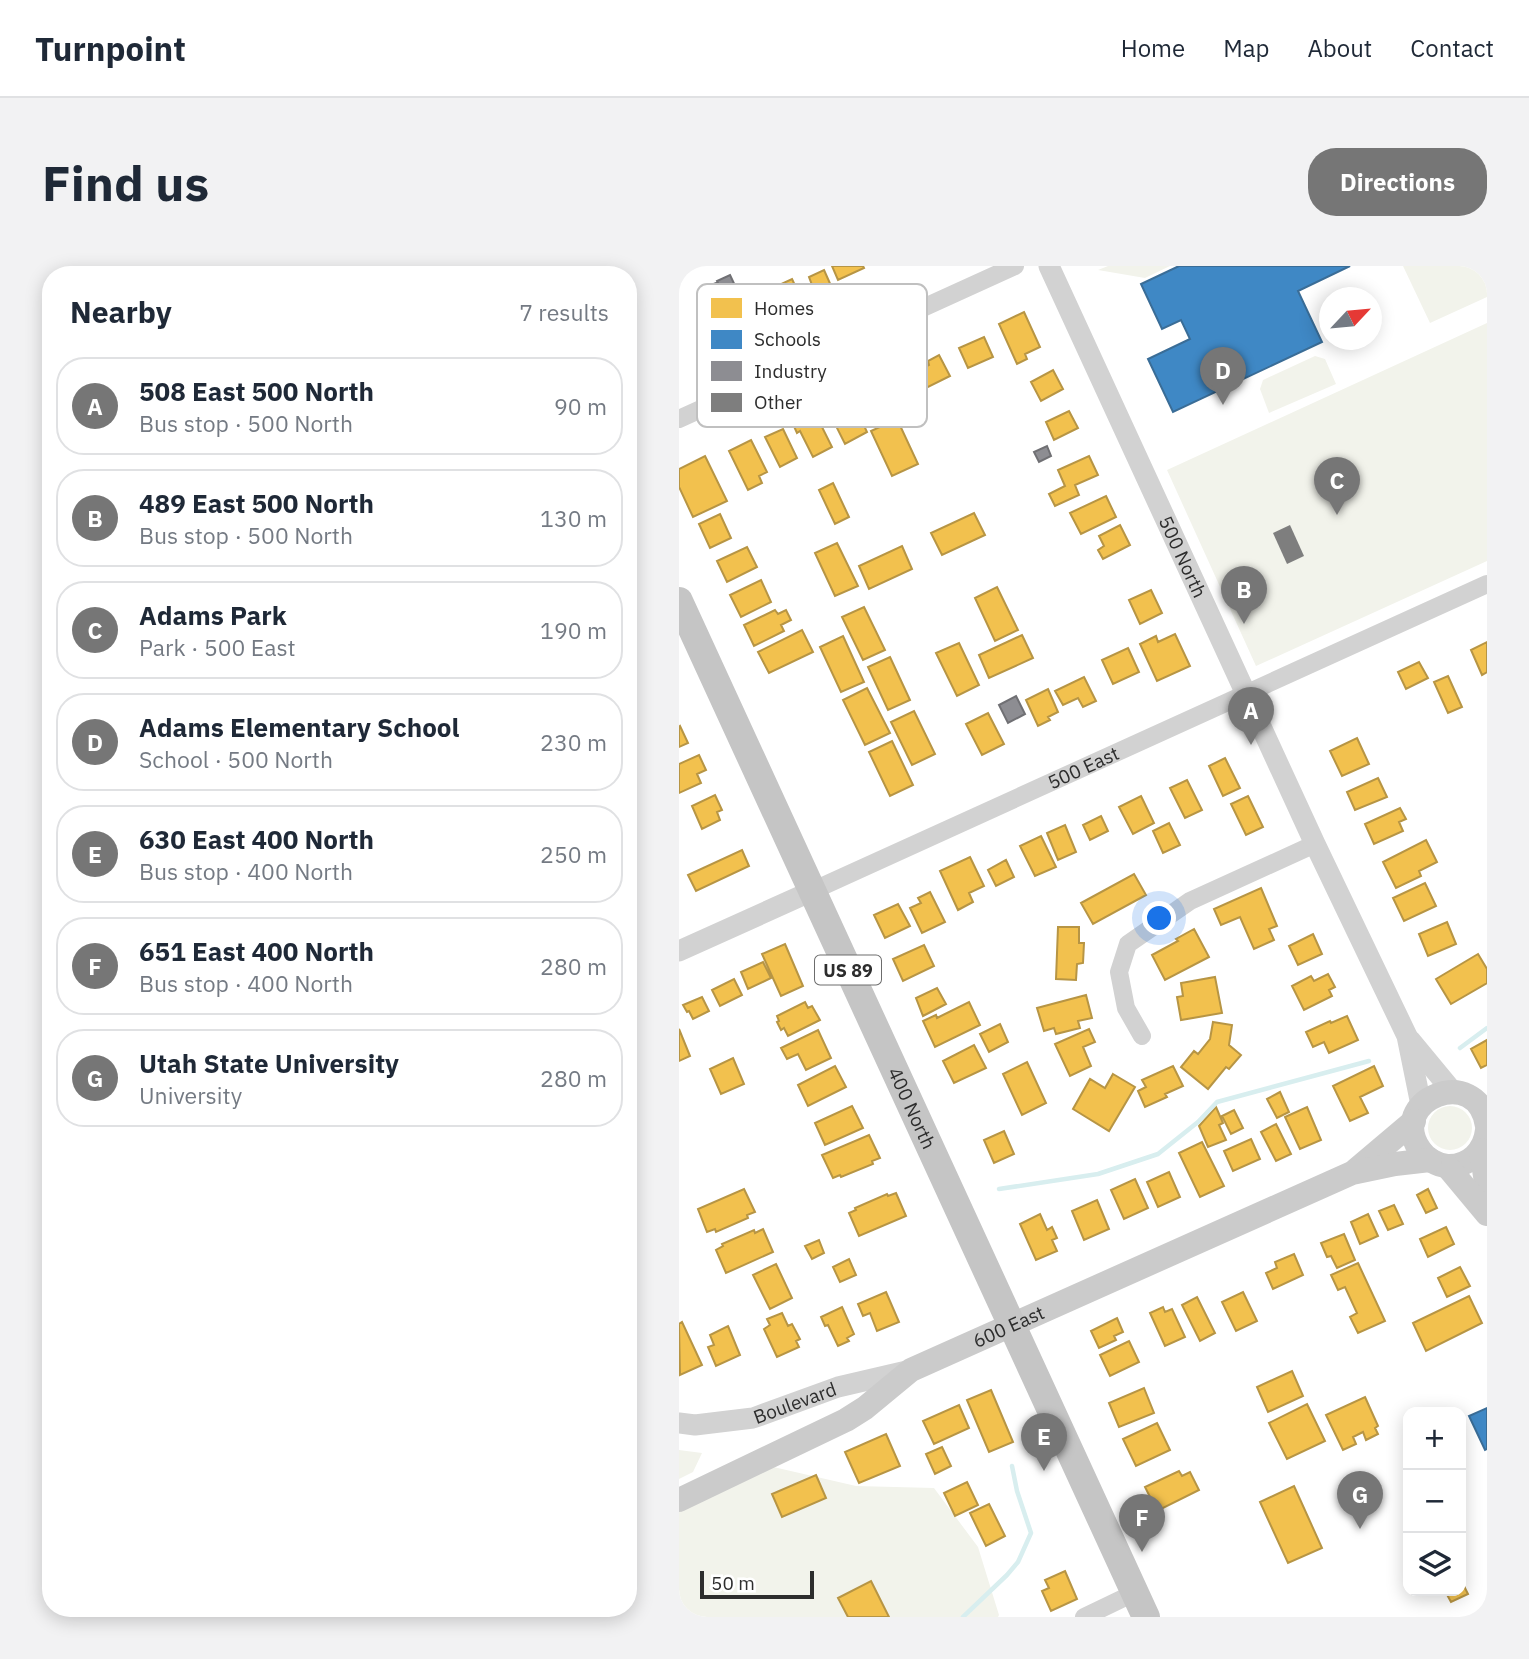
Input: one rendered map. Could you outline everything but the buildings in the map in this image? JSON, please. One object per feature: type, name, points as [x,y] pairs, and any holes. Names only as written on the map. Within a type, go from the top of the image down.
[{"type":"main road","name":"400 North","points":[[679,601],[1140,1605]]},
{"type":"main road","points":[[1487,1189],[1486,1118],[1479,1105],[1470,1094],[1439,1093],[1427,1099],[1418,1113],[1413,1135],[1418,1147],[1438,1163],[1487,1214]]},
{"type":"main road","name":"600 East","points":[[1352,1172],[1418,1113]]},
{"type":"main road","points":[[1438,1163],[1456,1165],[1468,1162],[1486,1136]]},
{"type":"main road","name":"600 East","points":[[679,1500],[846,1420],[911,1370],[1352,1172],[1395,1164],[1438,1163]]},
{"type":"street","points":[[927,306],[1015,266]]},
{"type":"street","name":"500 North","points":[[1049,266],[1315,844],[1407,1036],[1418,1113]]},
{"type":"street","points":[[679,419],[697,411]]},
{"type":"street","name":"500 East","points":[[679,951],[1487,584]]},
{"type":"street","points":[[1142,1036],[1126,1008],[1119,972],[1128,944],[1190,901],[1315,844]]},
{"type":"street","name":"500 North","points":[[1407,1036],[1470,1094]]},
{"type":"street","name":"Boulevard","points":[[679,1423],[695,1425],[753,1418],[838,1387],[911,1370]]},
{"type":"street","points":[[1084,1617],[1140,1605]]},
{"type":"shaded area","points":[[1108,266],[1170,266],[1145,278],[1098,270]]},
{"type":"shaded area","points":[[1403,266],[1487,266],[1487,297],[1430,323]]},
{"type":"shaded area","points":[[1487,323],[1487,561],[1256,666],[1167,470]]},
{"type":"shaded area","points":[[1315,356],[1325,359],[1336,384],[1269,413],[1260,389],[1263,380]]},
{"type":"shaded area","points":[[1450,1106],[1465,1113],[1472,1128],[1465,1143],[1450,1150],[1435,1143],[1428,1128],[1435,1113]]},
{"type":"shaded area","points":[[679,1450],[702,1453],[693,1472],[679,1479]]},
{"type":"shaded area","points":[[769,1466],[856,1486],[934,1488],[978,1547],[998,1617],[679,1617],[679,1509]]},
{"type":"waterway","points":[[1460,1048],[1487,1028]]},
{"type":"waterway","points":[[999,1189],[1098,1174],[1158,1154],[1198,1122],[1217,1102],[1369,1061]]},
{"type":"waterway","points":[[963,1617],[1018,1562],[1031,1533],[1012,1466]]},
{"type":"place","name":"Adams Elementary School","points":[[1223,405]]},
{"type":"place","name":"Adams Park","points":[[1337,515]]},
{"type":"place","name":"489 East 500 North","points":[[1244,624]]},
{"type":"place","name":"508 East 500 North","points":[[1251,745]]},
{"type":"place","name":"630 East 400 North","points":[[1044,1471]]},
{"type":"place","name":"Utah State University","points":[[1360,1529]]},
{"type":"place","name":"651 East 400 North","points":[[1142,1552]]}]
